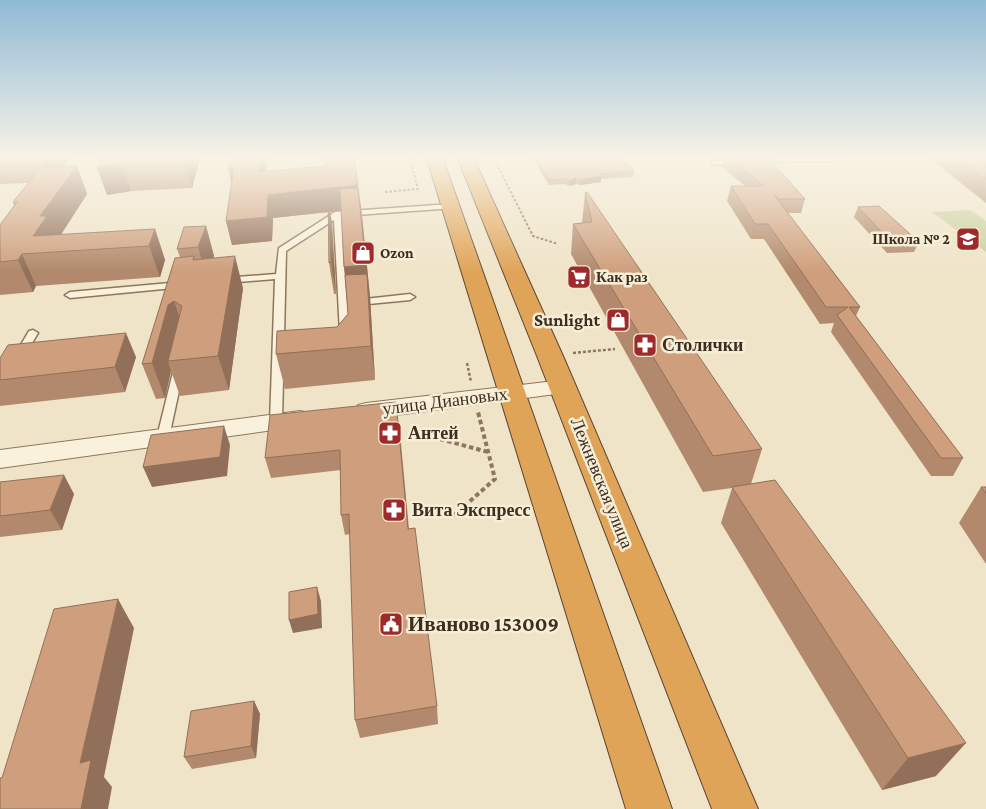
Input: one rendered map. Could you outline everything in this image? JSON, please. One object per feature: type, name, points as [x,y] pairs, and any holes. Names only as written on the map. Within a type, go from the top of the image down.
[{"type":"highway","points":[[448,197],[649,809]]},
{"type":"highway","name":"Лежневская улица","points":[[482,197],[563,388],[735,809]]},
{"type":"street","name":"улица Диановых","points":[[0,459],[276,422],[563,388]]},
{"type":"lane","points":[[276,422],[282,250],[338,214],[451,206]]},
{"type":"lane","points":[[338,214],[346,348]]},
{"type":"lane","points":[[213,282],[280,276]]},
{"type":"lane","points":[[70,295],[194,283]]},
{"type":"lane","points":[[343,304],[410,296]]},
{"type":"lane","points":[[13,368],[33,332]]},
{"type":"lane","points":[[163,437],[182,357]]},
{"type":"path","points":[[513,197],[533,236],[558,244]]},
{"type":"path","points":[[572,354],[615,349]]},
{"type":"path","points":[[453,516],[495,479],[467,363]]},
{"type":"path","points":[[440,439],[488,452]]},
{"type":"green space","points":[[970,210],[986,221],[986,252],[932,212]]},
{"type":"building","points":[[17,197],[54,197],[40,216],[47,216],[33,236],[155,229],[149,246],[22,254],[18,260],[0,262],[0,225],[17,202],[13,202]]},
{"type":"building","points":[[230,197],[268,197],[267,217],[226,221]]},
{"type":"building","points":[[328,197],[331,262],[329,263]]},
{"type":"building","points":[[340,197],[359,197],[366,265],[344,267]]},
{"type":"building","points":[[586,197],[590,197],[762,449],[713,456],[573,224],[592,222]]},
{"type":"building","points":[[738,197],[775,197],[860,307],[849,307],[963,458],[941,458],[837,315],[848,307],[826,307],[768,224],[755,224]]},
{"type":"building","points":[[776,197],[803,197],[805,199],[779,199]]},
{"type":"building","points":[[879,206],[919,242],[891,242],[858,207]]},
{"type":"building","points":[[206,226],[198,247],[177,249],[184,227]]},
{"type":"building","points":[[194,256],[193,260],[235,256],[218,356],[168,361],[182,306],[174,301],[168,305],[152,363],[142,364],[175,258]]},
{"type":"building","points":[[367,274],[371,346],[276,354],[277,331],[337,327],[348,314],[345,275]]},
{"type":"building","points":[[126,333],[115,367],[0,380],[0,358],[8,345]]},
{"type":"building","points":[[396,402],[408,529],[415,528],[437,706],[355,720],[349,514],[341,515],[340,450],[265,458],[270,415]]},
{"type":"building","points":[[224,426],[220,457],[143,467],[151,435]]},
{"type":"building","points":[[64,475],[50,510],[0,516],[0,482]]},
{"type":"building","points":[[775,480],[966,743],[908,758],[732,487]]},
{"type":"building","points":[[317,587],[318,614],[289,620],[289,592]]},
{"type":"building","points":[[118,599],[80,763],[91,760],[81,809],[0,809],[0,778],[2,778],[54,609]]},
{"type":"building","points":[[254,701],[251,746],[184,757],[191,711]]},
{"type":"place","name":"Школа № 2","points":[[968,239]]},
{"type":"place","name":"Ozon","points":[[363,253]]},
{"type":"place","name":"Как раз","points":[[579,277]]},
{"type":"place","name":"Sunlight","points":[[618,320]]},
{"type":"place","name":"Столички","points":[[645,345]]},
{"type":"place","name":"Антей","points":[[390,433]]},
{"type":"place","name":"Вита Экспресс","points":[[394,510]]},
{"type":"place","name":"Иваново 153009","points":[[391,624]]}]
